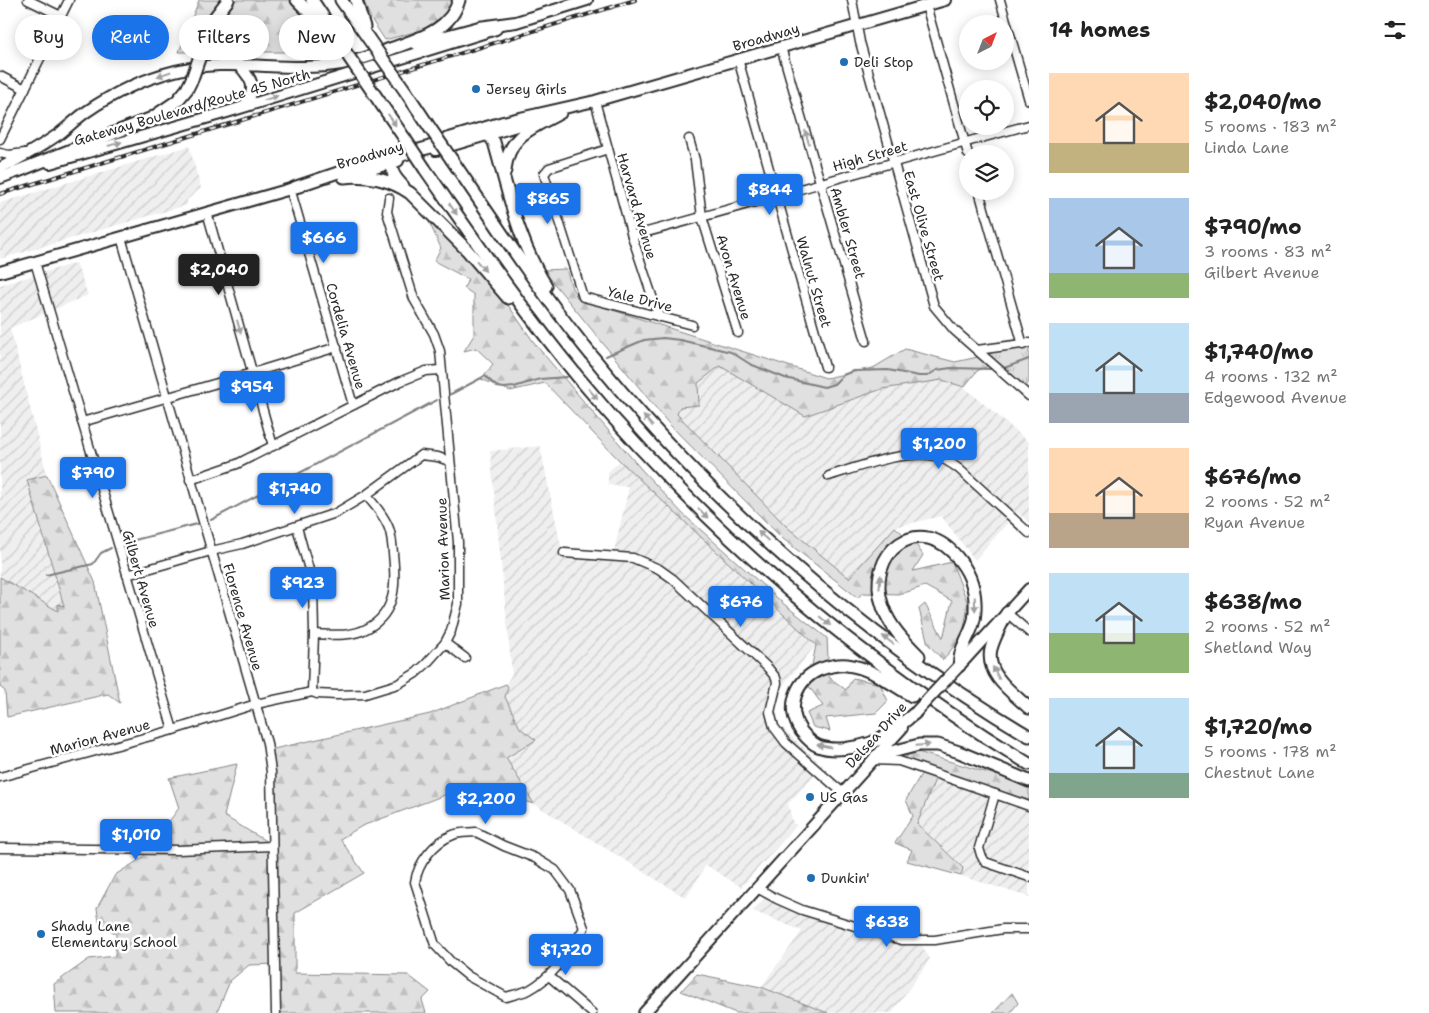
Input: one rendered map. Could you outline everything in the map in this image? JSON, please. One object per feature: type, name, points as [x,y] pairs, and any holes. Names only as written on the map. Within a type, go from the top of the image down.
[{"type":"highway","points":[[18,171],[152,118],[177,101],[192,79],[212,20],[228,0]]},
{"type":"highway","points":[[297,0],[312,15]]},
{"type":"highway","points":[[312,0],[322,15]]},
{"type":"highway","points":[[341,0],[406,92],[512,250],[584,346],[667,441],[739,514],[851,612],[941,679],[1029,736]]},
{"type":"highway","points":[[356,0],[368,38]]},
{"type":"highway","points":[[385,51],[437,30],[453,13],[459,0]]},
{"type":"highway","points":[[351,60],[510,290],[576,375]]},
{"type":"highway","points":[[505,181],[506,159],[514,142],[525,132],[560,113]]},
{"type":"highway","points":[[477,130],[490,135],[494,142],[529,255],[537,272],[584,346]]},
{"type":"highway","points":[[443,140],[438,145],[395,158],[392,163],[392,170],[396,180],[467,250],[659,468],[738,546],[839,632],[943,709],[1029,764]]},
{"type":"highway","points":[[344,177],[358,176],[388,181],[410,192]]},
{"type":"highway","points":[[941,679],[902,638],[888,618],[882,604],[879,588],[883,565],[892,550],[902,542],[923,537],[940,541],[956,555],[968,573],[973,589],[975,612],[970,632],[962,648],[959,666]]},
{"type":"highway","points":[[1006,614],[993,643],[990,654],[991,664],[999,679],[1029,708]]},
{"type":"highway","points":[[915,713],[889,733],[872,742],[854,747],[838,748],[818,746],[810,741],[796,723],[793,712],[796,691],[801,683],[812,672],[833,664],[861,668],[882,678],[918,700],[943,709]]},
{"type":"highway","points":[[874,758],[920,745],[938,745],[1029,782]]},
{"type":"main road","points":[[0,168],[30,153],[85,112],[111,96],[136,84],[174,71],[200,66],[340,64],[479,27],[516,22],[571,2],[587,0]]},
{"type":"main road","name":"Broadway","points":[[0,272],[207,212],[293,188],[344,177],[490,135],[595,101],[945,0]]},
{"type":"main road","name":"Gateway Boulevard/Route 45 North","points":[[0,178],[18,171],[244,106],[479,35],[516,22]]},
{"type":"main road","points":[[240,65],[253,85],[251,96],[244,106]]},
{"type":"main road","name":"Broadway","points":[[293,188],[374,160],[503,122],[595,101]]},
{"type":"main road","name":"Delsea Drive","points":[[644,1013],[1029,589]]},
{"type":"street","points":[[28,0],[59,15]]},
{"type":"street","points":[[62,15],[69,0]]},
{"type":"street","name":"East Olive Street","points":[[852,0],[856,26],[934,306],[950,325],[1029,396]]},
{"type":"street","points":[[1000,0],[1029,100]]},
{"type":"street","points":[[926,6],[966,145]]},
{"type":"street","name":"Ambler Street","points":[[781,47],[866,340]]},
{"type":"street","name":"Walnut Street","points":[[738,59],[826,367]]},
{"type":"street","points":[[0,139],[39,60]]},
{"type":"street","points":[[0,76],[25,89]]},
{"type":"street","name":"Harvard Avenue","points":[[595,101],[632,236],[659,317]]},
{"type":"street","name":"High Street","points":[[632,236],[776,197],[1029,124]]},
{"type":"street","name":"Avon Avenue","points":[[689,139],[695,160],[702,217],[738,333]]},
{"type":"street","name":"Yale Drive","points":[[608,149],[549,168],[544,174],[583,297],[692,325]]},
{"type":"street","points":[[0,153],[9,155],[30,153]]},
{"type":"street","name":"Cordelia Avenue","points":[[293,188],[353,405]]},
{"type":"street","name":"Marion Avenue","points":[[0,777],[173,730],[256,704],[312,692],[317,694],[358,694],[392,687],[421,669],[445,643],[457,611],[459,576],[458,528],[440,351],[434,334],[414,299],[387,212],[389,198]]},
{"type":"street","points":[[977,350],[1026,344],[982,200]]},
{"type":"street","points":[[207,212],[273,446]]},
{"type":"street","name":"Florence Avenue","points":[[121,238],[267,743],[270,758],[276,1013]]},
{"type":"street","name":"Gilbert Avenue","points":[[35,262],[173,730]]},
{"type":"street","points":[[82,422],[337,347]]},
{"type":"street","points":[[190,480],[236,464],[353,405],[426,371],[441,370]]},
{"type":"street","points":[[127,575],[242,544],[336,513],[366,495],[421,455],[450,461]]},
{"type":"street","points":[[829,476],[907,455],[934,456],[949,462],[959,469],[1029,533]]},
{"type":"street","points":[[314,634],[342,634],[362,631],[379,619],[391,602],[394,588],[394,568],[390,533],[382,515],[366,495]]},
{"type":"street","points":[[297,527],[313,584],[312,692]]},
{"type":"street","points":[[564,553],[633,558],[659,569],[673,579],[768,668],[776,678],[777,683],[770,712],[774,727],[786,743],[843,793]]},
{"type":"street","points":[[1006,614],[1029,632]]},
{"type":"street","points":[[445,643],[465,658]]},
{"type":"street","points":[[874,758],[899,761],[1029,806]]},
{"type":"street","points":[[996,794],[979,848],[981,855],[985,862],[1029,877]]},
{"type":"street","points":[[476,832],[504,846],[535,858],[555,870],[570,890],[584,928],[577,941],[549,976],[528,990],[506,997],[468,976],[435,946],[415,882],[417,872],[436,846],[453,835],[476,832]]},
{"type":"street","points":[[0,848],[178,850],[272,846]]},
{"type":"street","points":[[757,888],[789,905],[901,940],[935,940],[996,930],[1029,928]]},
{"type":"street","points":[[549,976],[592,1013]]},
{"type":"shaded area","points":[[189,146],[201,188],[187,200],[187,205],[0,259],[0,203]]},
{"type":"shaded area","points":[[76,263],[88,295],[10,328],[47,475],[28,480],[65,607],[58,611],[0,577],[0,285]]},
{"type":"shaded area","points":[[720,366],[805,416],[882,389],[942,380],[964,387],[1029,442],[1029,522],[1017,512],[975,560],[941,516],[895,527],[849,578],[787,527],[677,415],[680,407],[697,382]]},
{"type":"shaded area","points":[[540,446],[561,546],[596,551],[614,551],[629,487],[608,485],[608,472],[620,461],[816,645],[784,684],[776,709],[779,725],[823,766],[788,804],[793,823],[797,825],[741,887],[706,865],[686,898],[534,804],[506,758],[535,740],[520,728],[504,697],[508,687],[506,684],[512,674],[490,451]]},
{"type":"shaded area","points":[[938,772],[1029,800],[1029,897],[961,876],[963,867],[917,824]]},
{"type":"shaded area","points":[[769,894],[869,933],[920,942],[930,959],[892,1013],[828,1013],[761,987],[802,931],[753,911]]},
{"type":"green space","points":[[199,0],[296,0],[307,15],[279,15],[279,52],[269,52],[269,15],[193,15]]},
{"type":"green space","points":[[363,0],[453,0],[451,11],[422,30],[385,40],[371,19]]},
{"type":"green space","points":[[425,213],[499,292],[535,344],[641,469],[683,514],[785,605],[827,638],[829,677],[846,690],[853,678],[880,684],[888,701],[876,713],[826,718],[830,731],[813,727],[807,713],[823,706],[808,685],[816,645],[620,461],[545,383],[510,391],[481,379],[493,364],[476,348],[464,351],[474,335],[474,295],[464,288],[468,279],[434,261],[441,248]]},
{"type":"green space","points":[[566,269],[578,299],[826,378],[873,368],[905,349],[955,362],[978,357],[988,366],[977,371],[964,387],[942,380],[882,389],[805,416],[720,366],[698,383],[699,405],[680,407],[677,414],[787,527],[849,578],[895,527],[917,546],[923,555],[913,571],[952,562],[968,604],[963,635],[943,660],[928,644],[919,609],[925,604],[943,638],[952,601],[925,586],[901,594],[862,593],[858,598],[782,538],[669,424],[543,270]]},
{"type":"green space","points":[[1029,340],[1029,382],[1023,389],[986,355]]},
{"type":"green space","points":[[47,475],[95,582],[120,703],[108,694],[7,717],[5,691],[0,687],[0,577],[58,611],[58,604],[64,606],[27,480]]},
{"type":"green space","points":[[506,684],[508,687],[505,697],[520,728],[536,740],[506,758],[534,804],[469,786],[362,826],[340,839],[364,873],[295,913],[295,973],[408,975],[430,992],[422,1000],[426,1013],[278,1013],[277,964],[249,965],[230,981],[218,1013],[56,1013],[54,984],[89,959],[115,956],[116,934],[99,922],[97,908],[115,875],[142,858],[179,808],[169,778],[237,764],[224,816],[274,846],[269,750],[430,714]]},
{"type":"green space","points":[[911,750],[1016,781],[1029,787],[1029,800],[938,772],[917,824],[963,868],[961,876],[907,861],[912,850],[895,843],[913,816],[906,800],[924,769],[903,762]]},
{"type":"green space","points":[[697,974],[761,987],[828,1013],[736,1013],[681,991]]},
{"type":"green space","points":[[1012,993],[1018,1003],[1010,1013],[993,1013]]},
{"type":"waterway","points":[[606,356],[644,340],[663,338],[680,340],[731,352],[750,364],[785,378],[824,387],[834,384],[843,375],[853,371],[888,370],[927,376],[937,370],[951,368],[992,369]]},
{"type":"waterway","points":[[1004,368],[1029,359]]},
{"type":"waterway","points":[[451,394],[485,376],[497,387],[504,388],[540,379],[567,377]]},
{"type":"waterway","points":[[211,520],[437,400]]},
{"type":"waterway","points":[[123,543],[197,524]]},
{"type":"waterway","points":[[46,575],[93,564],[101,553],[111,548]]},
{"type":"railway","points":[[0,194],[635,0]]},
{"type":"place","name":"Deli Stop","points":[[844,62]]},
{"type":"place","name":"Jersey Girls","points":[[476,89]]},
{"type":"place","name":"US Gas","points":[[810,797]]},
{"type":"place","name":"Dunkin'","points":[[811,878]]},
{"type":"place","name":"Shady Lane Elementary School","points":[[41,934]]}]
